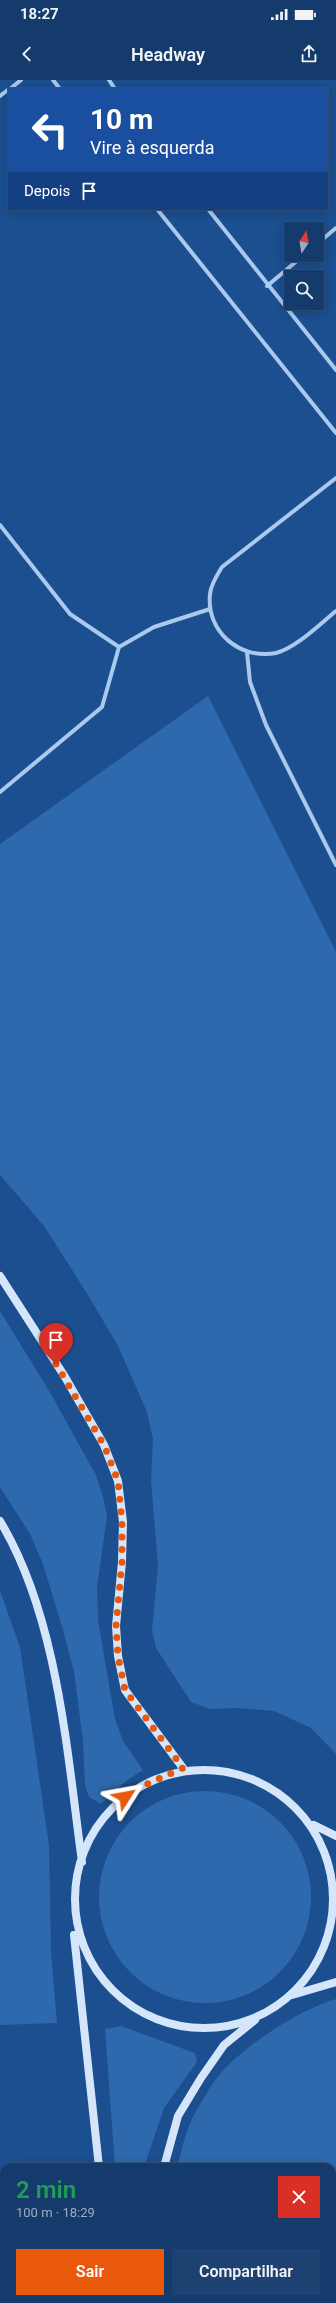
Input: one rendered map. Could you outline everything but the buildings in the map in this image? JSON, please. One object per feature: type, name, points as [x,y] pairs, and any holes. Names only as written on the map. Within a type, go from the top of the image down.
[{"type":"street","points":[[10,88],[21,80]]},
{"type":"street","points":[[53,80],[59,88]]},
{"type":"street","points":[[108,80],[115,88]]},
{"type":"street","points":[[0,96],[8,90]]},
{"type":"street","points":[[157,210],[336,433]]},
{"type":"street","points":[[209,210],[267,286],[336,370]]},
{"type":"street","points":[[324,238],[336,228]]},
{"type":"street","points":[[267,286],[296,262]]},
{"type":"street","points":[[336,478],[222,567],[214,580],[210,594],[210,609],[214,624],[223,636],[234,646],[247,652],[262,654],[284,649],[336,611]]},
{"type":"street","points":[[0,525],[70,614],[119,647]]},
{"type":"street","points":[[0,792],[102,707],[119,647],[154,627],[210,609]]},
{"type":"street","points":[[247,652],[250,682],[266,725],[336,865]]},
{"type":"street","points":[[0,1276],[65,1377],[104,1445],[118,1481],[122,1522],[122,1546],[116,1626],[118,1656],[125,1690],[183,1768]]},
{"type":"street","points":[[0,1521],[16,1547],[32,1591],[52,1664],[82,1862]]},
{"type":"street","points":[[99,2163],[74,1930],[74,1903],[82,1862],[97,1826],[114,1805],[136,1789],[183,1768],[241,1775],[265,1785],[288,1801],[307,1820],[336,1836]]},
{"type":"street","points":[[291,1996],[312,1972],[324,1948],[332,1922],[334,1895],[330,1869],[314,1825]]},
{"type":"street","points":[[74,1930],[101,1978],[120,1997],[142,2012],[168,2023],[194,2028],[221,2027],[258,2016]]},
{"type":"street","points":[[165,2163],[178,2116],[201,2078],[224,2045],[258,2016],[291,1996],[336,1982]]},
{"type":"shaded area","points":[[208,696],[336,952],[336,1754],[311,1728],[274,1711],[238,1708],[210,1709],[191,1702],[156,1648],[152,1630],[158,1567],[151,1480],[153,1439],[147,1412],[118,1346],[88,1295],[44,1226],[0,1175],[0,844]]},
{"type":"shaded area","points":[[0,1311],[48,1389],[96,1475],[107,1516],[97,1587],[98,1620],[115,1719],[123,1741],[143,1770],[126,1781],[101,1804],[89,1797],[85,1785],[83,1741],[74,1672],[43,1564],[30,1534],[0,1487]]},
{"type":"shaded area","points":[[0,1591],[20,1647],[49,1845],[51,1953],[57,2023],[0,2025]]},
{"type":"shaded area","points":[[205,1791],[226,1793],[246,1799],[264,1809],[280,1822],[293,1838],[303,1856],[309,1876],[311,1897],[309,1918],[303,1938],[293,1956],[280,1972],[264,1985],[246,1995],[226,2001],[205,2003],[184,2001],[164,1995],[146,1985],[130,1972],[117,1956],[107,1938],[101,1918],[99,1897],[101,1876],[107,1856],[117,1838],[130,1822],[146,1809],[164,1799],[184,1793]]},
{"type":"shaded area","points":[[336,1999],[336,2163],[178,2163],[190,2123],[213,2083],[223,2070],[252,2045],[269,2033],[286,2022],[321,2004]]},
{"type":"shaded area","points":[[121,2026],[195,2053],[197,2062],[164,2108],[145,2163],[115,2163],[105,2029]]},
{"type":"route","points":[[56,1364],[104,1445],[118,1481],[122,1522],[122,1562],[116,1626],[118,1656],[125,1690],[183,1768],[136,1789],[125,1797]]}]
